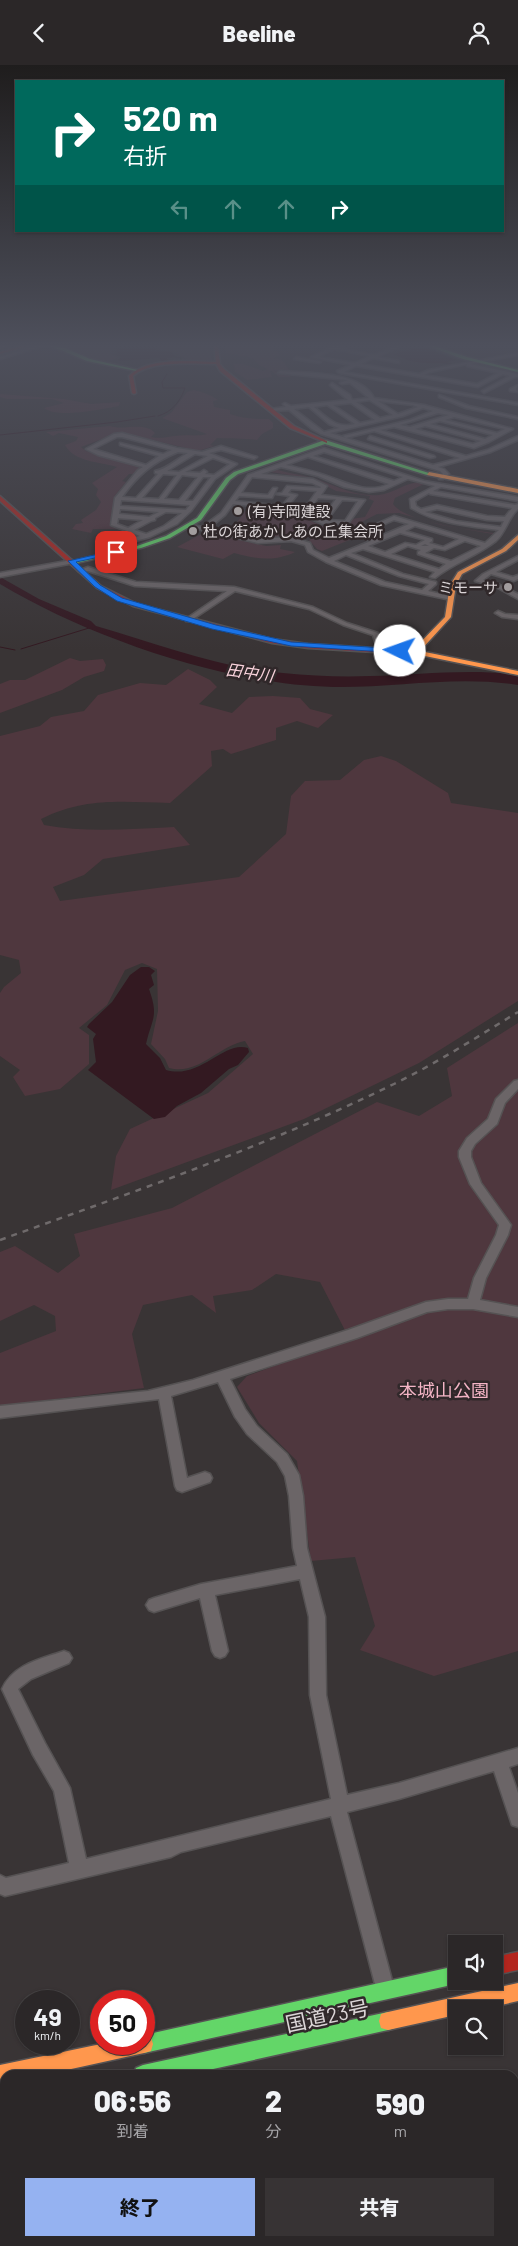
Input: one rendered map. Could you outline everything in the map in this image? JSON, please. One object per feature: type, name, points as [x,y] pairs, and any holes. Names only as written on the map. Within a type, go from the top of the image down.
[{"type":"main road","points":[[72,561],[127,550],[161,540],[188,526],[201,516],[230,477],[254,465],[312,446]]},
{"type":"main road","points":[[355,446],[434,476],[518,491]]},
{"type":"main road","points":[[3,504],[72,561],[99,587],[120,599],[244,635],[291,644],[415,652],[518,673]]},
{"type":"main road","points":[[415,652],[448,617],[455,580],[460,573],[510,546],[518,537]]},
{"type":"main road","points":[[503,1965],[518,1961]]},
{"type":"main road","name":"国道23号","points":[[155,2042],[448,1977]]},
{"type":"main road","name":"国道23号","points":[[167,2070],[518,1992]]},
{"type":"main road","name":"国道23号","points":[[23,2070],[93,2055]]},
{"type":"street","points":[[95,446],[89,449],[100,454],[146,466]]},
{"type":"street","points":[[118,446],[115,447],[156,459]]},
{"type":"street","points":[[128,446],[163,456]]},
{"type":"street","points":[[165,446],[195,453],[221,448],[274,478],[313,481],[324,486],[319,493],[307,510],[304,514],[322,522],[347,523],[362,500],[340,498],[319,493],[289,487],[285,492]]},
{"type":"street","points":[[363,446],[417,462],[434,476]]},
{"type":"street","points":[[395,446],[432,457]]},
{"type":"street","points":[[427,446],[464,457]]},
{"type":"street","points":[[474,446],[489,451]]},
{"type":"street","points":[[430,492],[434,476],[464,457],[489,451],[501,446]]},
{"type":"street","points":[[145,536],[114,525],[118,498],[146,466],[177,449]]},
{"type":"street","points":[[254,465],[267,469],[324,450],[408,477],[434,476],[518,499]]},
{"type":"street","points":[[100,454],[108,451]]},
{"type":"street","points":[[417,462],[449,452]]},
{"type":"street","points":[[138,499],[160,472],[174,462],[195,453]]},
{"type":"street","points":[[127,550],[120,543],[145,536],[166,526],[187,512],[213,476],[234,464],[202,453]]},
{"type":"street","points":[[309,455],[393,483]]},
{"type":"street","points":[[160,501],[180,474],[193,465],[213,456]]},
{"type":"street","points":[[181,502],[200,475],[226,461]]},
{"type":"street","points":[[300,470],[316,463],[387,487]]},
{"type":"street","points":[[254,465],[267,469]]},
{"type":"street","points":[[204,529],[217,520],[232,502],[254,465]]},
{"type":"street","points":[[280,465],[356,489],[376,491],[408,477]]},
{"type":"street","points":[[345,473],[368,465]]},
{"type":"street","points":[[140,471],[213,476]]},
{"type":"street","points":[[270,483],[274,478]]},
{"type":"street","points":[[265,488],[294,495],[284,507]]},
{"type":"street","points":[[204,489],[221,490]]},
{"type":"street","points":[[237,494],[270,497],[274,491]]},
{"type":"street","points":[[433,577],[450,563],[497,537],[502,529],[506,519],[514,508],[448,498],[430,492],[415,498],[411,502],[412,507],[419,511],[455,522],[502,529]]},
{"type":"street","points":[[118,498],[193,503]]},
{"type":"street","points":[[322,522],[340,498]]},
{"type":"street","points":[[437,507],[436,503],[448,498]]},
{"type":"street","points":[[232,502],[307,510]]},
{"type":"street","points":[[117,507],[187,512]]},
{"type":"street","points":[[419,511],[437,507],[487,518],[506,519]]},
{"type":"street","points":[[129,530],[166,510]]},
{"type":"street","points":[[378,541],[357,534],[404,514]]},
{"type":"street","points":[[116,516],[152,519]]},
{"type":"street","points":[[394,518],[485,545]]},
{"type":"street","points":[[328,561],[415,524]]},
{"type":"street","points":[[188,526],[261,541],[298,540],[309,545],[312,553],[383,584],[451,598]]},
{"type":"street","points":[[400,531],[430,540],[420,553],[450,563]]},
{"type":"street","points":[[385,554],[407,544],[434,546],[443,549],[464,539]]},
{"type":"street","points":[[364,547],[439,571]]},
{"type":"street","points":[[469,553],[505,565]]},
{"type":"street","points":[[348,554],[401,575],[434,583],[422,593]]},
{"type":"street","points":[[518,558],[478,581],[498,586],[518,597]]},
{"type":"street","points":[[2,574],[72,561]]},
{"type":"street","points":[[81,571],[88,569],[135,584],[234,589],[311,608],[344,624],[376,634],[377,641],[402,647],[400,651]]},
{"type":"street","points":[[491,572],[514,579],[518,577]]},
{"type":"street","points":[[188,620],[234,589]]},
{"type":"street","points":[[509,592],[518,589]]},
{"type":"street","points":[[498,613],[504,616],[518,617]]},
{"type":"street","points":[[473,1304],[480,1278],[502,1235],[505,1225],[476,1184],[465,1157],[465,1151],[471,1141],[493,1121],[500,1102],[518,1083]]},
{"type":"street","points":[[0,1412],[138,1397],[164,1392],[222,1376],[352,1334],[416,1309],[448,1304],[473,1304],[518,1312]]},
{"type":"street","points":[[222,1376],[240,1413],[252,1429],[278,1454],[290,1469],[296,1496],[299,1545],[318,1624],[316,1677],[318,1695],[339,1806],[386,1992]]},
{"type":"street","points":[[164,1392],[182,1485],[205,1478]]},
{"type":"street","points":[[154,1605],[206,1590],[304,1571]]},
{"type":"street","points":[[206,1590],[220,1651]]},
{"type":"street","points":[[64,1658],[20,1676],[13,1681],[10,1689],[62,1788],[79,1869]]},
{"type":"street","points":[[0,1884],[5,1887],[339,1806],[399,1791],[518,1756]]},
{"type":"street","points":[[499,1761],[518,1819]]},
{"type":"green space","points":[[66,446],[84,446],[81,447],[86,451],[141,467],[122,481],[126,482],[114,497],[110,526],[120,529],[93,529],[91,533],[72,529],[76,524],[83,523],[81,520],[96,510],[101,502],[96,495],[98,489],[92,483],[117,467],[88,461],[69,451]]},
{"type":"green space","points":[[177,446],[214,446],[198,451]]},
{"type":"green space","points":[[272,468],[313,478],[345,490],[370,495],[385,494],[414,483],[426,483],[395,498],[393,504],[400,510],[422,520],[399,513],[377,514],[346,531],[330,526],[342,525],[351,519],[365,517],[374,501],[369,499],[370,496],[336,491],[315,480],[306,480],[306,478],[265,471]]},
{"type":"green space","points":[[246,510],[299,516],[330,529],[306,538],[294,536],[253,539],[223,532],[238,521]]},
{"type":"green space","points":[[428,521],[493,533],[493,534],[441,525]]},
{"type":"green space","points":[[335,530],[357,537],[322,551],[317,549],[309,540]]},
{"type":"green space","points":[[205,532],[266,546],[281,545],[280,549],[295,552],[265,559],[234,553],[223,559],[177,547]]},
{"type":"green space","points":[[70,658],[80,661],[103,659],[106,665],[104,671],[84,677],[62,690],[0,713],[0,684],[10,680],[25,680]]},
{"type":"green space","points":[[188,669],[210,680],[217,687],[199,704],[232,713],[249,697],[300,698],[310,709],[333,715],[318,728],[297,721],[276,728],[276,740],[231,754],[223,749],[211,751],[212,766],[170,803],[104,802],[73,807],[41,819],[44,825],[76,829],[109,830],[174,827],[190,845],[103,859],[84,875],[53,887],[60,901],[239,877],[286,834],[291,796],[305,781],[340,780],[364,760],[381,756],[396,761],[448,793],[451,803],[518,813],[518,1001],[419,1063],[304,1119],[111,1190],[116,1156],[130,1129],[208,1093],[253,1054],[245,1041],[226,1048],[189,1068],[169,1068],[165,1059],[151,1044],[158,1011],[157,969],[142,963],[125,970],[107,1005],[79,1028],[89,1035],[89,1064],[60,1089],[25,1096],[13,1077],[20,1070],[0,1056],[0,993],[4,987],[21,973],[19,960],[0,955],[0,736],[40,726],[51,717],[84,711],[98,695],[140,683],[166,685]]},
{"type":"green space","name":"本城山公園","points":[[518,1023],[518,1651],[434,1676],[360,1650],[375,1626],[355,1557],[311,1561],[297,1461],[259,1423],[237,1387],[247,1376],[349,1338],[320,1282],[276,1274],[252,1290],[213,1296],[216,1313],[192,1295],[143,1305],[132,1334],[144,1388],[0,1406],[0,1353],[56,1331],[55,1316],[34,1305],[0,1321],[0,1252],[15,1246],[58,1273],[80,1256],[74,1234],[172,1208],[377,1102],[419,1116],[452,1096],[447,1068]]},
{"type":"water","name":"田中川","points":[[0,577],[39,599],[91,621],[96,626],[212,661],[235,666],[283,673],[327,676],[462,672],[499,673],[518,675],[518,685],[472,681],[333,687],[249,678],[160,655],[75,623],[0,584]]},
{"type":"water","points":[[141,967],[149,967],[155,971],[151,975],[154,985],[149,989],[154,1012],[146,1044],[160,1058],[166,1070],[178,1072],[190,1070],[230,1049],[239,1047],[248,1048],[249,1052],[238,1065],[229,1069],[201,1093],[177,1106],[165,1117],[154,1119],[88,1070],[96,1062],[93,1039],[96,1034],[87,1027],[112,1002],[130,975]]},
{"type":"waterway","points":[[21,649],[89,628]]},
{"type":"waterway","points":[[0,647],[15,650]]},
{"type":"railway","points":[[0,1240],[249,1148],[346,1107],[426,1067],[518,1012]]},
{"type":"traffic: fast","points":[[72,562],[139,547],[168,537],[199,519],[228,479],[236,473],[314,446]]},
{"type":"traffic: fast","points":[[337,446],[429,474]]},
{"type":"traffic: fast","points":[[155,2042],[448,1977]]},
{"type":"traffic: fast","points":[[166,2070],[388,2021]]},
{"type":"traffic: slow","points":[[429,474],[518,491]]},
{"type":"traffic: slow","points":[[415,652],[448,617],[453,585],[460,573],[504,550],[518,537]]},
{"type":"traffic: slow","points":[[391,651],[415,652],[518,673]]},
{"type":"traffic: slow","points":[[388,2021],[518,1992]]},
{"type":"traffic: slow","points":[[23,2070],[93,2055]]},
{"type":"traffic: jam","points":[[0,498],[99,587],[135,605],[272,641],[308,646],[391,651]]},
{"type":"traffic: jam","points":[[503,1964],[518,1961]]},
{"type":"place","name":"(有)寺岡建設","points":[[238,511]]},
{"type":"place","name":"杜の街あかしあの丘集会所","points":[[193,531]]},
{"type":"place","name":"ミモーサ","points":[[508,587]]},
{"type":"route","points":[[116,552],[72,561],[97,586],[128,603],[214,627],[291,644],[400,651]]}]
